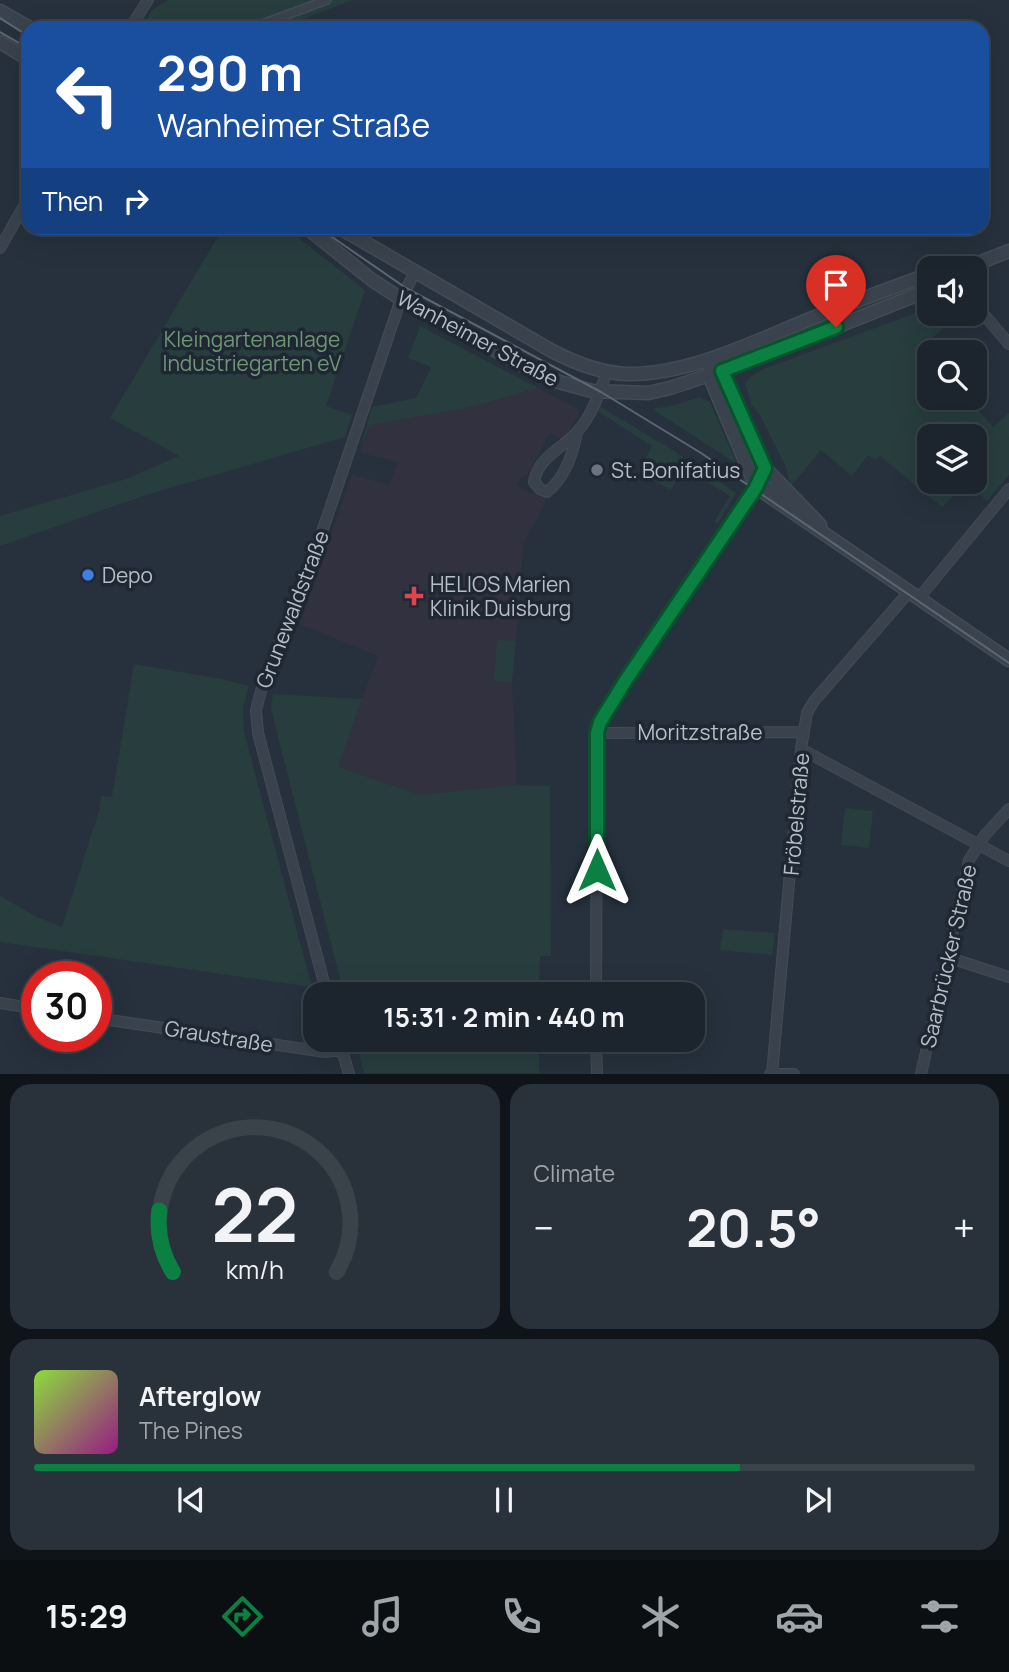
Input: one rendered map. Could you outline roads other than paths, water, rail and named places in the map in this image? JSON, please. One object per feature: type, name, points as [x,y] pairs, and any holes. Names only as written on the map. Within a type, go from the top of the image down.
[{"type":"street","points":[[134,21],[148,0]]},
{"type":"street","points":[[270,21],[327,0]]},
{"type":"street","points":[[0,11],[21,23]]},
{"type":"street","points":[[0,42],[21,54]]},
{"type":"street","points":[[0,248],[21,210]]},
{"type":"street","name":"Wanheimer Straße","points":[[316,235],[372,280],[401,299],[535,372],[559,382],[601,392],[648,393],[670,388],[722,371],[917,295]]},
{"type":"street","name":"Wanheimer Straße","points":[[352,235],[552,351],[606,372],[666,370],[711,357],[917,278]]},
{"type":"street","points":[[987,260],[1009,251]]},
{"type":"street","name":"Grunewaldstraße","points":[[324,982],[268,774],[258,733],[256,710],[338,485],[401,299],[415,272]]},
{"type":"street","points":[[987,318],[1009,344]]},
{"type":"street","points":[[711,357],[722,371],[765,468],[829,537]]},
{"type":"street","points":[[711,357],[709,375],[756,487],[1009,660]]},
{"type":"street","points":[[577,432],[544,461],[534,482],[540,489],[547,492],[559,481],[567,466],[577,432],[601,392],[606,372]]},
{"type":"street","points":[[596,982],[597,733],[600,722],[756,487],[765,468]]},
{"type":"street","points":[[756,487],[762,484],[811,515]]},
{"type":"street","name":"Fröbelstraße","points":[[772,1073],[801,749],[807,713],[814,701],[1009,489]]},
{"type":"street","name":"Moritzstraße","points":[[597,733],[803,732]]},
{"type":"street","points":[[801,749],[1009,861]]},
{"type":"street","name":"Saarbrücker Straße","points":[[921,1073],[969,860],[977,844],[1009,809]]},
{"type":"street","points":[[947,957],[1009,977]]},
{"type":"street","points":[[0,1003],[21,1006]]},
{"type":"street","name":"Graustraße","points":[[112,1020],[303,1049]]},
{"type":"street","points":[[342,1052],[349,1073]]},
{"type":"street","points":[[596,1052],[597,1073]]},
{"type":"street","points":[[772,1073],[794,1073]]},
{"type":"tram line","points":[[0,18],[21,32]]},
{"type":"tram line","points":[[0,32],[21,44]]},
{"type":"tram line","points":[[329,235],[406,288],[601,392],[701,453],[1009,663]]},
{"type":"place","name":"St. Bonifatius","points":[[597,470]]},
{"type":"place","name":"Depo","points":[[88,575]]},
{"type":"place","name":"HELIOS Marien Klinik Duisburg","points":[[414,596]]},
{"type":"park label","name":"Kleingartenanlage Industriegarten eV","points":[[252,351]]}]
